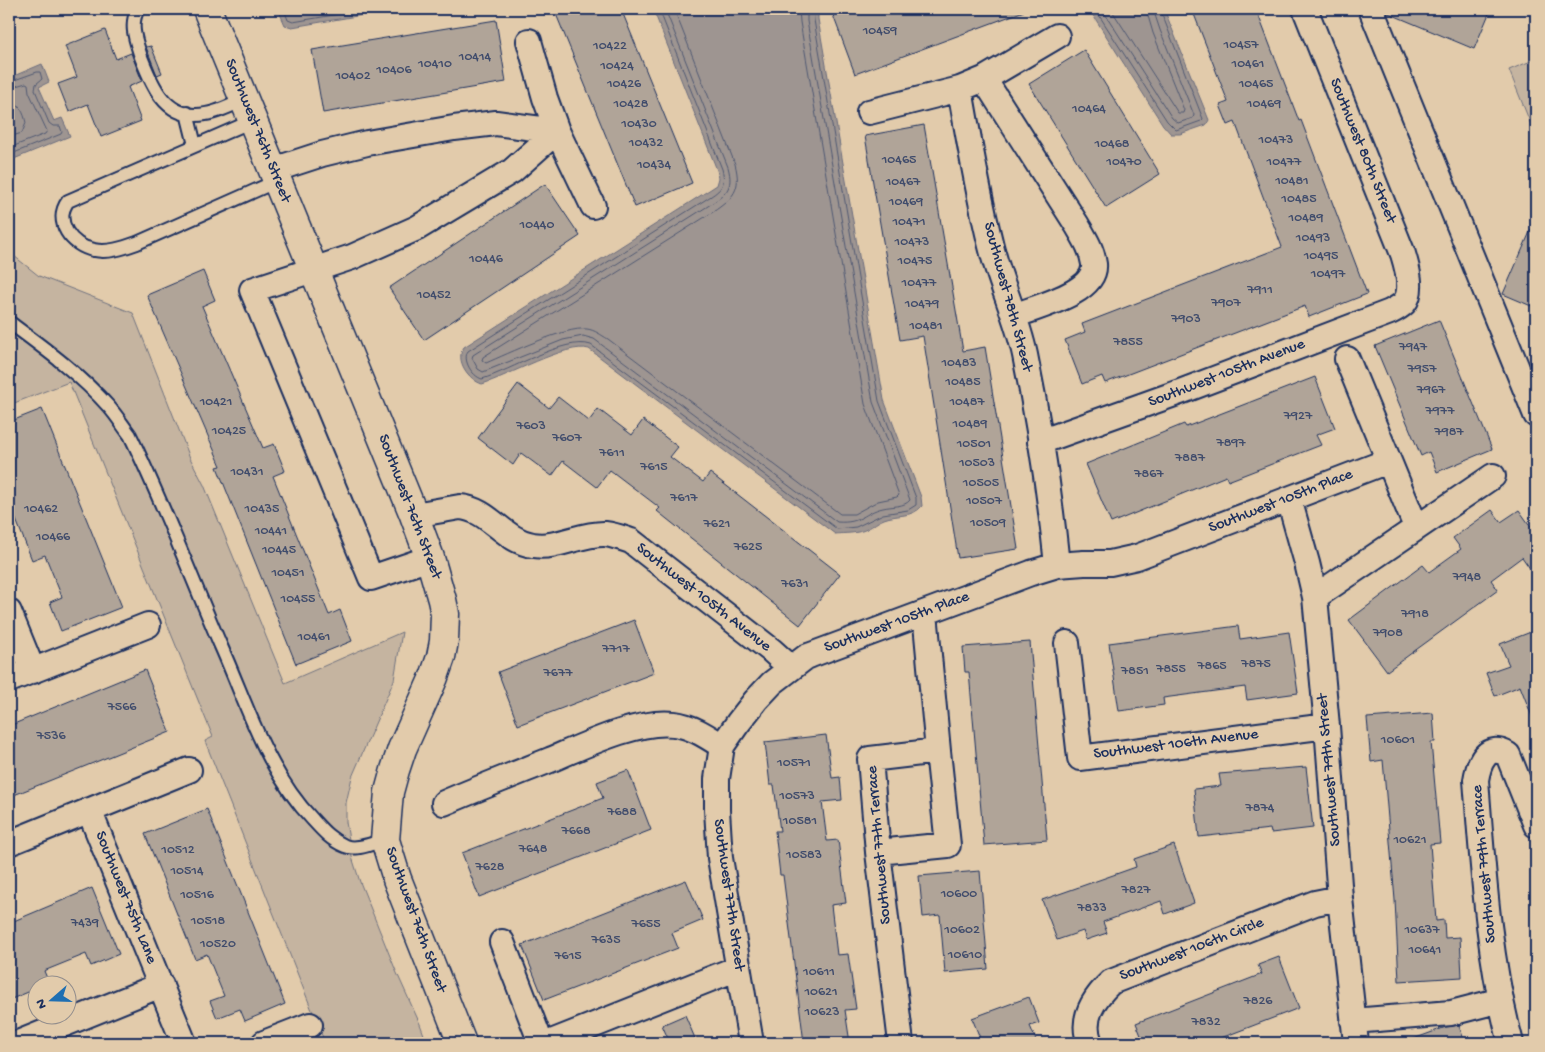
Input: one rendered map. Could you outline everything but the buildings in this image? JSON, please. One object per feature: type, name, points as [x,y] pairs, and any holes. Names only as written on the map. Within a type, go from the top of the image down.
[{"type":"street","name":"Southwest 76th Street","points":[[207,9],[414,515],[430,558],[445,614],[444,641],[436,673],[402,749],[389,792],[385,840],[396,879],[462,1043]]},
{"type":"street","name":"Southwest 80th Street","points":[[1305,9],[1403,254],[1408,275],[1408,297]]},
{"type":"street","points":[[1371,9],[1536,415]]},
{"type":"street","points":[[869,112],[960,89],[984,79],[1057,36]]},
{"type":"street","points":[[529,41],[556,131],[593,206]]},
{"type":"street","points":[[984,79],[1077,225],[1088,244],[1094,263],[1094,273],[1087,284],[1066,296],[1014,316]]},
{"type":"street","name":"Southwest 78th Street","points":[[960,89],[975,174],[991,247],[1024,353],[1040,442],[1057,565]]},
{"type":"street","points":[[275,175],[322,154],[367,143],[454,128],[496,123],[556,131]]},
{"type":"street","points":[[430,558],[370,578],[252,290],[352,257],[417,228],[512,171],[556,131]]},
{"type":"street","name":"Southwest 105th Avenue","points":[[1040,442],[1180,392],[1390,312],[1404,303],[1408,297]]},
{"type":"street","points":[[1346,359],[1416,527]]},
{"type":"street","name":"Southwest 105th Place","points":[[722,746],[756,700],[772,683],[806,657],[1057,565],[1110,562],[1137,557],[1388,461]]},
{"type":"street","points":[[1315,597],[1494,476]]},
{"type":"street","name":"Southwest 79th Street","points":[[1289,499],[1315,597],[1340,898],[1354,1032]]},
{"type":"street","name":"Southwest 105th Avenue","points":[[414,515],[465,507],[480,513],[512,537],[531,545],[553,544],[603,534],[631,541],[757,639],[791,668]]},
{"type":"street","points":[[9,612],[33,671]]},
{"type":"street","points":[[878,852],[948,845],[925,613]]},
{"type":"street","points":[[9,680],[148,625]]},
{"type":"street","name":"Southwest 106th Avenue","points":[[1067,644],[1080,758],[1327,726]]},
{"type":"street","points":[[444,803],[593,742],[658,723],[675,724],[692,729],[722,746]]},
{"type":"street","name":"Southwest 77th Street","points":[[722,746],[717,779],[717,820],[720,858],[751,1043]]},
{"type":"street","name":"Southwest 77th Terrace","points":[[901,1043],[878,852],[870,760],[938,751]]},
{"type":"street","name":"Southwest 79th Terrace","points":[[1511,1043],[1495,967],[1488,909],[1476,780],[1478,766],[1484,756],[1493,751],[1501,751],[1508,755],[1536,825]]},
{"type":"street","points":[[9,843],[190,770]]},
{"type":"street","name":"Southwest 75th Lane","points":[[89,810],[184,1043]]},
{"type":"street","name":"Southwest 106th Circle","points":[[1090,1043],[1086,1027],[1087,1016],[1099,993],[1111,982],[1315,902],[1340,898]]},
{"type":"street","points":[[502,942],[541,1043]]},
{"type":"street","points":[[549,1043],[738,968]]},
{"type":"street","points":[[18,1043],[161,985]]},
{"type":"street","points":[[1354,1032],[1451,1013],[1501,1000]]},
{"type":"street","points":[[264,1043],[310,1025]]},
{"type":"lane","points":[[138,9],[133,26],[135,39],[151,84],[162,98],[172,107],[196,115],[248,110]]},
{"type":"lane","points":[[248,110],[195,145],[68,201],[62,212],[61,220],[64,228],[77,243],[85,248],[94,250],[116,249],[136,243],[275,175]]},
{"type":"lane","points":[[187,113],[195,145]]},
{"type":"lane","points":[[9,322],[57,358],[89,386],[110,408],[130,435],[252,722],[282,782],[300,807],[329,838],[347,847],[361,847],[385,840]]},
{"type":"shaded area","points":[[1536,59],[1536,137],[1509,70]]},
{"type":"shaded area","points":[[9,252],[39,276],[133,313],[190,458],[204,485],[285,683],[402,632],[394,680],[352,777],[346,803],[346,822],[352,857],[360,882],[427,1043],[325,1043],[205,741],[213,737],[69,382],[9,405]]},
{"type":"water","points":[[278,9],[398,9],[292,27],[285,25]]},
{"type":"water","points":[[653,9],[818,9],[818,19],[884,400],[921,497],[922,506],[918,510],[909,514],[889,517],[859,532],[835,534],[589,349],[579,348],[552,355],[482,384],[472,378],[464,369],[461,352],[464,347],[717,185],[719,178],[717,170]]},
{"type":"water","points":[[1089,9],[1164,9],[1209,120],[1206,125],[1180,134],[1171,134],[1163,125]]},
{"type":"water","points":[[42,64],[49,82],[39,87],[54,121],[62,118],[70,136],[9,161],[9,127],[15,124],[9,108],[9,78]]}]
